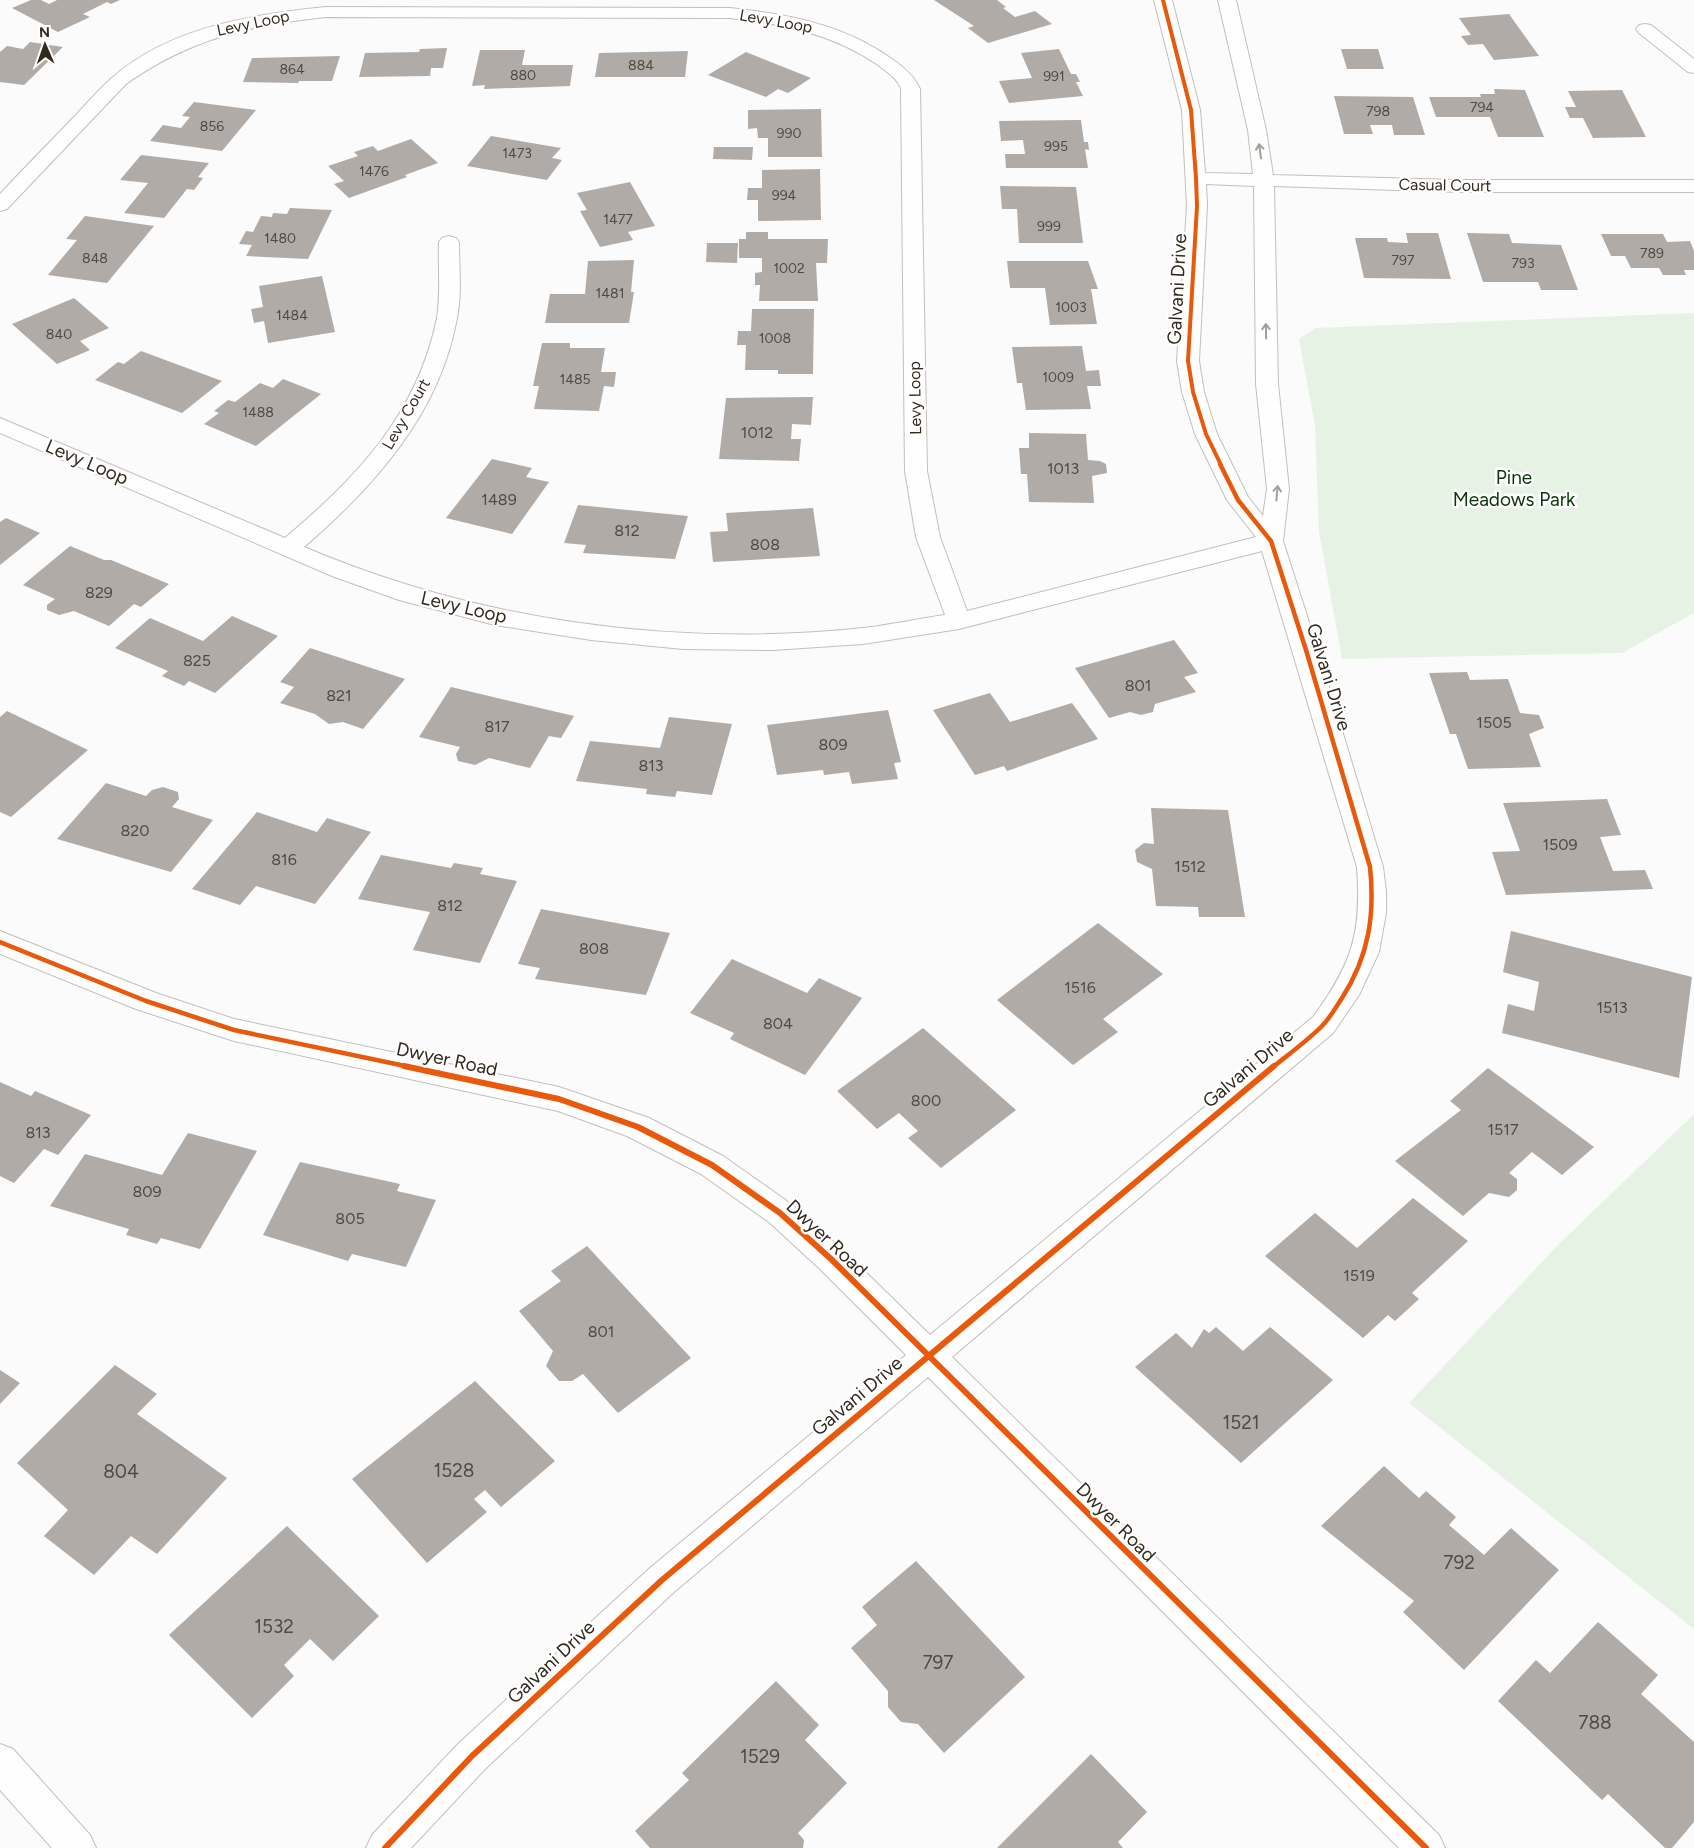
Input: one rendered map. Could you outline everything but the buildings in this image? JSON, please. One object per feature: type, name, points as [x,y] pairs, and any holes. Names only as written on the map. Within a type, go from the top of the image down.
[{"type":"street","name":"Galvani Drive","points":[[385,1848],[472,1756],[662,1580],[1323,1025],[1348,993],[1368,949],[1374,894],[1370,867],[1306,650],[1271,541],[1238,500],[1206,434],[1193,392],[1188,361],[1196,178],[1191,110],[1163,0]]},
{"type":"street","name":"Galvani Drive","points":[[1227,0],[1257,130],[1264,181],[1267,384],[1278,489],[1271,541]]},
{"type":"street","name":"Levy Loop","points":[[0,205],[120,80],[139,65],[202,34],[247,22],[286,15],[326,12],[730,14],[770,18],[814,28],[848,39],[876,55],[894,69],[910,87],[912,106],[916,471],[928,537],[959,621]]},
{"type":"street","points":[[1645,29],[1694,68]]},
{"type":"street","name":"Casual Court","points":[[1196,178],[1458,186],[1694,186]]},
{"type":"street","name":"Levy Court","points":[[288,548],[340,503],[381,458],[412,411],[434,363],[447,316],[449,242]]},
{"type":"street","name":"Levy Loop","points":[[0,425],[340,571],[406,594],[495,616],[590,632],[683,641],[773,642],[863,636],[959,621],[1271,541]]},
{"type":"street","name":"Dwyer Road","points":[[0,942],[146,1001],[234,1030],[559,1099],[638,1127],[712,1165],[780,1212],[831,1258],[927,1356],[1426,1848]]},
{"type":"street","points":[[0,1762],[77,1848]]},
{"type":"green space","name":"Pine Meadows Park","points":[[1694,313],[1694,613],[1622,653],[1342,659],[1319,531],[1315,426],[1299,339],[1315,328]]},
{"type":"green space","points":[[1694,1114],[1694,1629],[1409,1403],[1558,1245]]},
{"type":"cycle path","points":[[385,1848],[472,1756],[662,1580],[1323,1025],[1349,988],[1358,970],[1370,933],[1372,913],[1370,867],[1306,650],[1271,541],[1238,500],[1206,434],[1193,392],[1188,361],[1197,206],[1191,110],[1163,0]]},
{"type":"cycle path","points":[[0,942],[146,1001],[234,1030],[559,1099],[638,1127],[712,1165],[780,1213],[831,1259],[1426,1848]]}]
